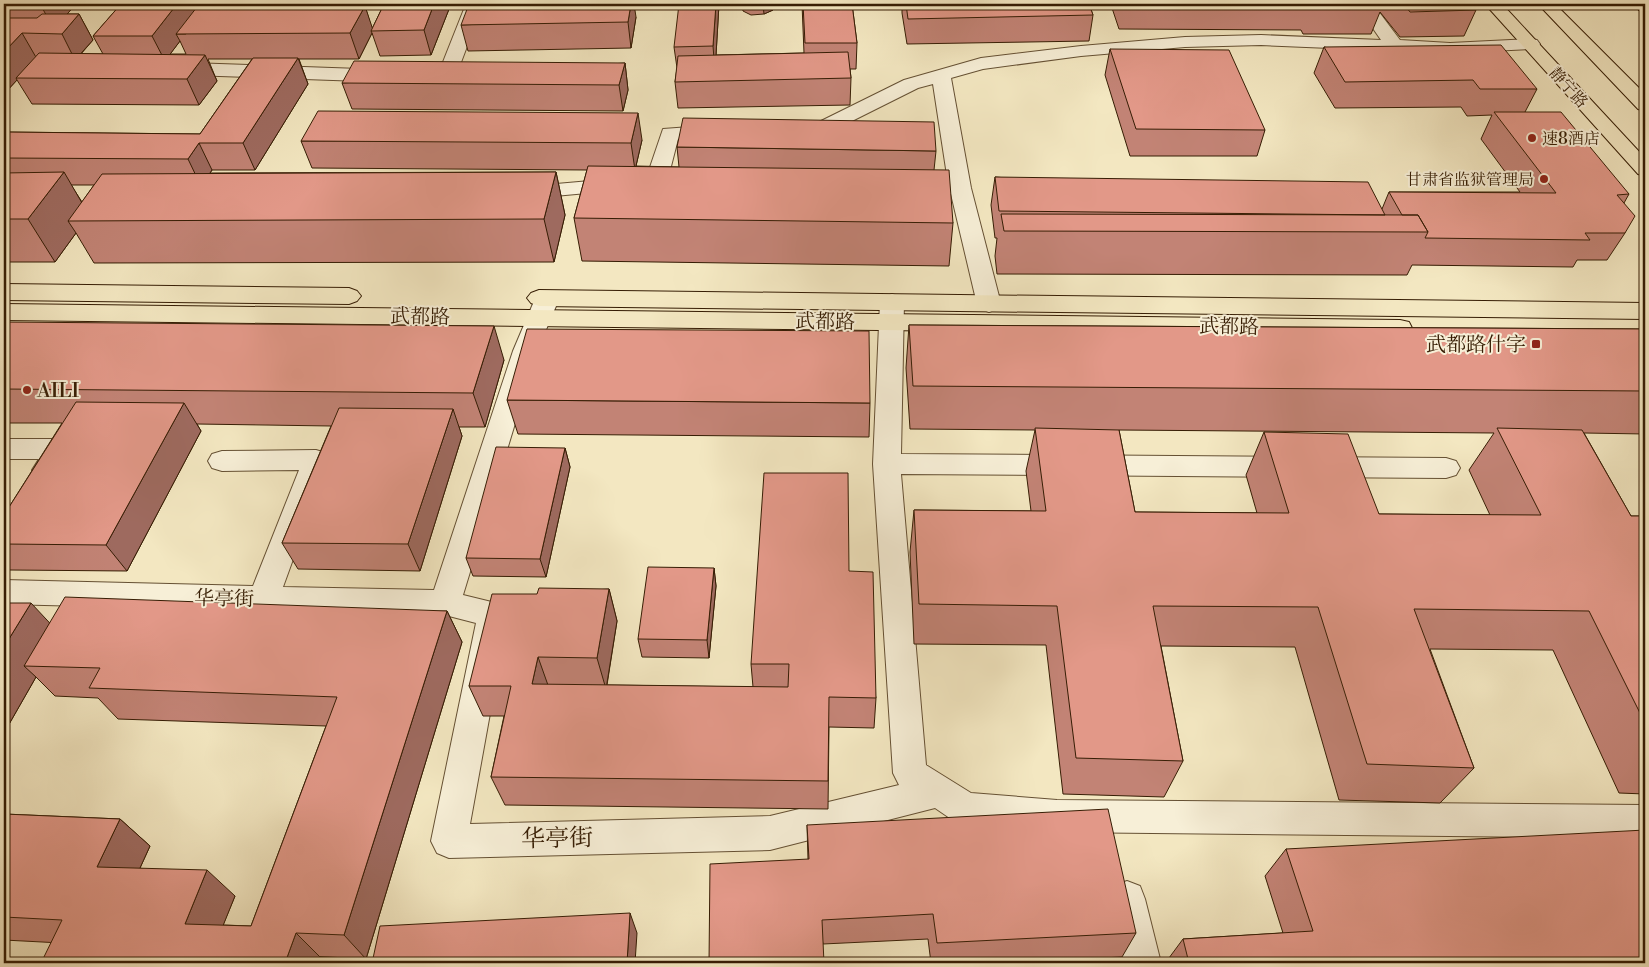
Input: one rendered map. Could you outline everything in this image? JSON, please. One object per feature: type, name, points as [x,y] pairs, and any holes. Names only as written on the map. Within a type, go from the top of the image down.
[{"type":"main road","name":"静宁路","points":[[1493,4],[1645,170]]},
{"type":"main road","points":[[1546,4],[1645,105]]},
{"type":"main road","name":"武都路","points":[[4,292],[543,308],[892,312],[1645,331]]},
{"type":"main road","name":"武都路","points":[[892,312],[989,304],[1645,311]]},
{"type":"main road","name":"武都路","points":[[4,312],[543,308]]},
{"type":"street","points":[[190,69],[419,77],[451,65],[474,4]]},
{"type":"street","points":[[1364,4],[1394,45]]},
{"type":"street","points":[[786,129],[821,129],[911,84],[981,64],[1082,51],[1185,42],[1260,40],[1450,48],[1530,44]]},
{"type":"street","points":[[941,76],[960,188],[989,304]]},
{"type":"street","points":[[505,195],[666,182],[670,133],[739,131]]},
{"type":"street","points":[[891,187],[960,188]]},
{"type":"street","points":[[445,603],[525,351],[543,308]]},
{"type":"street","points":[[892,312],[887,464],[910,772],[939,792],[966,809],[1057,816],[1115,844],[1645,822]]},
{"type":"street","points":[[4,449],[58,449],[34,490]]},
{"type":"street","points":[[222,461],[316,460],[263,599]]},
{"type":"street","points":[[887,464],[1446,468]]},
{"type":"street","name":"华亭街","points":[[4,592],[445,603],[493,614],[449,841],[770,833],[939,792]]},
{"type":"street","points":[[1115,844],[1142,963]]},
{"type":"building","points":[[121,4],[177,4],[152,36],[93,36]]},
{"type":"building","points":[[384,4],[434,4],[424,30],[371,31]]},
{"type":"building","points":[[469,4],[631,4],[628,22],[461,25]]},
{"type":"building","points":[[679,4],[716,4],[713,46],[674,47]]},
{"type":"building","points":[[803,4],[852,4],[857,43],[805,43]]},
{"type":"building","points":[[906,4],[1089,4],[1093,15],[908,19]]},
{"type":"building","points":[[1309,4],[1378,4],[1381,9],[1312,8]]},
{"type":"building","points":[[1404,4],[1470,4],[1476,10],[1410,12]]},
{"type":"building","points":[[365,6],[350,33],[176,34],[197,7]]},
{"type":"building","points":[[42,14],[79,14],[62,34],[22,33],[4,52],[4,18],[37,18]]},
{"type":"building","points":[[1501,45],[1537,89],[1480,89],[1473,80],[1345,82],[1324,47]]},
{"type":"building","points":[[1110,49],[1229,50],[1265,130],[1136,129]]},
{"type":"building","points":[[848,52],[851,78],[675,82],[678,56]]},
{"type":"building","points":[[39,53],[205,55],[187,79],[16,78]]},
{"type":"building","points":[[253,58],[298,58],[243,143],[199,143],[188,159],[4,158],[4,132],[200,134]]},
{"type":"building","points":[[354,61],[625,63],[619,85],[342,83]]},
{"type":"building","points":[[318,111],[638,113],[631,143],[301,141]]},
{"type":"building","points":[[1494,112],[1561,112],[1629,194],[1617,195],[1635,216],[1625,233],[1585,233],[1590,240],[1425,238],[1428,232],[1418,215],[1402,215],[1389,192],[1556,193]]},
{"type":"building","points":[[683,118],[934,122],[936,151],[677,147]]},
{"type":"building","points":[[588,166],[949,170],[953,223],[574,218]]},
{"type":"building","points":[[64,172],[28,219],[4,219],[4,173]]},
{"type":"building","points":[[556,172],[544,219],[68,221],[102,174]]},
{"type":"building","points":[[995,177],[1368,182],[1385,215],[999,211]]},
{"type":"building","points":[[1001,214],[1418,215],[1428,232],[1004,231]]},
{"type":"building","points":[[4,322],[494,326],[473,393],[4,389]]},
{"type":"building","points":[[909,325],[1645,329],[1645,391],[913,386]]},
{"type":"building","points":[[527,329],[869,331],[870,403],[507,400]]},
{"type":"building","points":[[76,402],[184,403],[106,545],[4,544],[4,515]]},
{"type":"building","points":[[339,408],[453,409],[408,544],[282,543]]},
{"type":"building","points":[[1035,428],[1119,430],[1135,512],[1289,513],[1264,432],[1348,434],[1379,514],[1541,515],[1497,428],[1582,430],[1631,516],[1645,516],[1645,723],[1589,611],[1414,609],[1474,768],[1367,764],[1318,607],[1153,606],[1183,761],[1076,758],[1057,606],[919,604],[914,510],[1046,511]]},
{"type":"building","points":[[496,447],[565,448],[540,559],[466,558]]},
{"type":"building","points":[[764,473],[848,473],[849,571],[873,572],[876,698],[829,697],[828,781],[491,777],[511,686],[469,686],[492,594],[537,594],[539,588],[609,589],[597,658],[538,657],[532,684],[788,687],[789,664],[751,664]]},
{"type":"building","points":[[648,567],[714,568],[707,640],[638,639]]},
{"type":"building","points":[[65,597],[447,611],[344,935],[296,933],[285,963],[41,963],[62,920],[4,917],[4,814],[120,819],[97,867],[207,870],[185,924],[251,926],[337,697],[89,688],[100,668],[24,666]]},
{"type":"building","points":[[4,603],[31,603],[4,647]]},
{"type":"building","points":[[1108,809],[1136,933],[937,943],[933,914],[822,920],[824,963],[709,963],[710,864],[809,859],[807,825]]},
{"type":"building","points":[[1645,830],[1645,963],[1189,963],[1183,939],[1313,931],[1286,849]]},
{"type":"building","points":[[630,913],[627,963],[372,963],[380,926]]},
{"type":"place","name":"速8酒店","points":[[1532,138]]},
{"type":"place","name":"甘肃省监狱管理局","points":[[1544,179]]},
{"type":"place","name":"武都路什字","points":[[1536,344]]},
{"type":"place","name":"AILI","points":[[27,390]]}]
